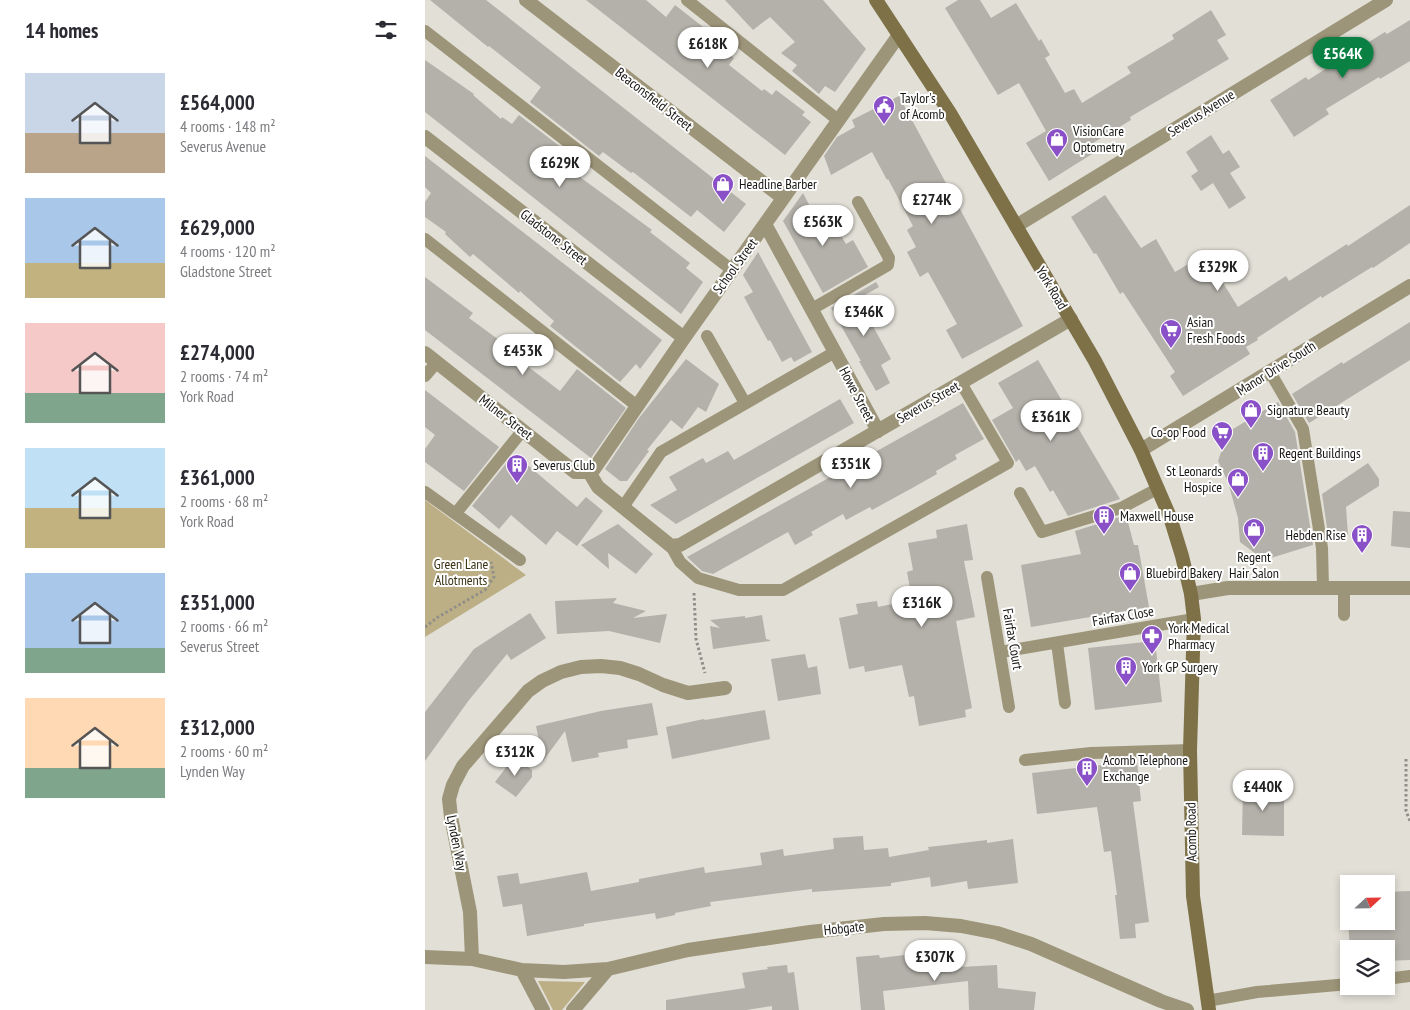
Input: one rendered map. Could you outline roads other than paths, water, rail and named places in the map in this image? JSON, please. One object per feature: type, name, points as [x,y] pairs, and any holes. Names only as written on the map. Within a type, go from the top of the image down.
[{"type":"main road","name":"York Road","points":[[876,0],[950,113],[1100,370],[1141,450],[1170,517],[1191,594]]},
{"type":"main road","name":"Acomb Road","points":[[1191,594],[1194,619],[1190,750],[1193,896],[1208,1005]]},
{"type":"street","name":"Beaconsfield Street","points":[[526,0],[783,198]]},
{"type":"street","name":"Severus Avenue","points":[[1016,226],[1385,0]]},
{"type":"street","name":"School Street","points":[[589,472],[594,469],[684,338],[899,35]]},
{"type":"street","name":"Gladstone Street","points":[[425,136],[684,338]]},
{"type":"street","name":"Howe Street","points":[[765,224],[878,431]]},
{"type":"street","name":"Manor Drive South","points":[[1141,450],[1410,286]]},
{"type":"street","name":"Severus Street","points":[[676,545],[1071,319]]},
{"type":"street","name":"Milner Street","points":[[425,353],[575,472],[589,472]]},
{"type":"street","points":[[589,472],[597,487],[676,545]]},
{"type":"street","points":[[1191,594],[1228,588],[1410,588]]},
{"type":"street","name":"Lynden Way","points":[[472,959],[470,912],[449,799],[453,785],[463,766],[528,691],[542,681],[561,672],[581,667],[601,666],[620,668],[639,674],[682,692],[710,691],[725,688]]},
{"type":"street","name":"Hobgate","points":[[425,957],[472,959],[522,970],[564,972],[608,969],[688,950],[811,932],[884,924],[925,923],[961,926],[997,933],[1031,944],[1161,1001],[1187,1010]]},
{"type":"street","points":[[573,1010],[608,969]]},
{"type":"street","points":[[522,970],[543,1010]]},
{"type":"lane","points":[[687,0],[838,120]]},
{"type":"lane","points":[[425,31],[732,270]]},
{"type":"lane","points":[[811,309],[888,265],[889,258],[858,202]]},
{"type":"lane","points":[[425,240],[637,406]]},
{"type":"lane","points":[[707,336],[745,403]]},
{"type":"lane","points":[[623,507],[661,452],[835,352]]},
{"type":"lane","points":[[425,376],[437,362]]},
{"type":"lane","points":[[1270,372],[1303,429],[1322,548],[1323,587]]},
{"type":"lane","points":[[676,545],[680,562],[698,578],[739,590],[783,590],[1008,463],[961,383]]},
{"type":"lane","points":[[456,513],[523,430]]},
{"type":"lane","points":[[1020,494],[1042,532],[1121,508],[1157,489]]},
{"type":"lane","points":[[425,492],[520,560]]},
{"type":"lane","name":"Fairfax Court","points":[[987,577],[1009,706]]},
{"type":"lane","points":[[1344,587],[1344,615]]},
{"type":"lane","name":"Fairfax Close","points":[[1001,652],[1194,619]]},
{"type":"lane","points":[[1057,643],[1065,703]]},
{"type":"lane","points":[[1025,760],[1091,753],[1190,750]]},
{"type":"lane","points":[[1395,978],[1410,976]]},
{"type":"lane","points":[[1208,1005],[1257,992],[1340,985]]},
{"type":"place","name":"Taylor's of Acomb","points":[[884,125]]},
{"type":"place","name":"VisionCare Optometry","points":[[1057,158]]},
{"type":"place","name":"Headline Barber","points":[[723,203]]},
{"type":"place","name":"Asian Fresh Foods","points":[[1171,349]]},
{"type":"place","name":"Signature Beauty","points":[[1251,429]]},
{"type":"place","name":"Co-op Food","points":[[1222,451]]},
{"type":"place","name":"Regent Buildings","points":[[1263,472]]},
{"type":"place","name":"Severus Club","points":[[517,484]]},
{"type":"place","name":"St Leonards Hospice","points":[[1238,498]]},
{"type":"place","name":"Maxwell House","points":[[1104,535]]},
{"type":"place","name":"Regent Hair Salon","points":[[1254,548]]},
{"type":"place","name":"Hebden Rise","points":[[1362,554]]},
{"type":"place","name":"Bluebird Bakery","points":[[1130,592]]},
{"type":"place","name":"York Medical Pharmacy","points":[[1152,655]]},
{"type":"place","name":"York GP Surgery","points":[[1126,686]]},
{"type":"place","name":"Acomb Telephone Exchange","points":[[1087,787]]},
{"type":"park label","name":"Green Lane Allotments","points":[[461,572]]}]
